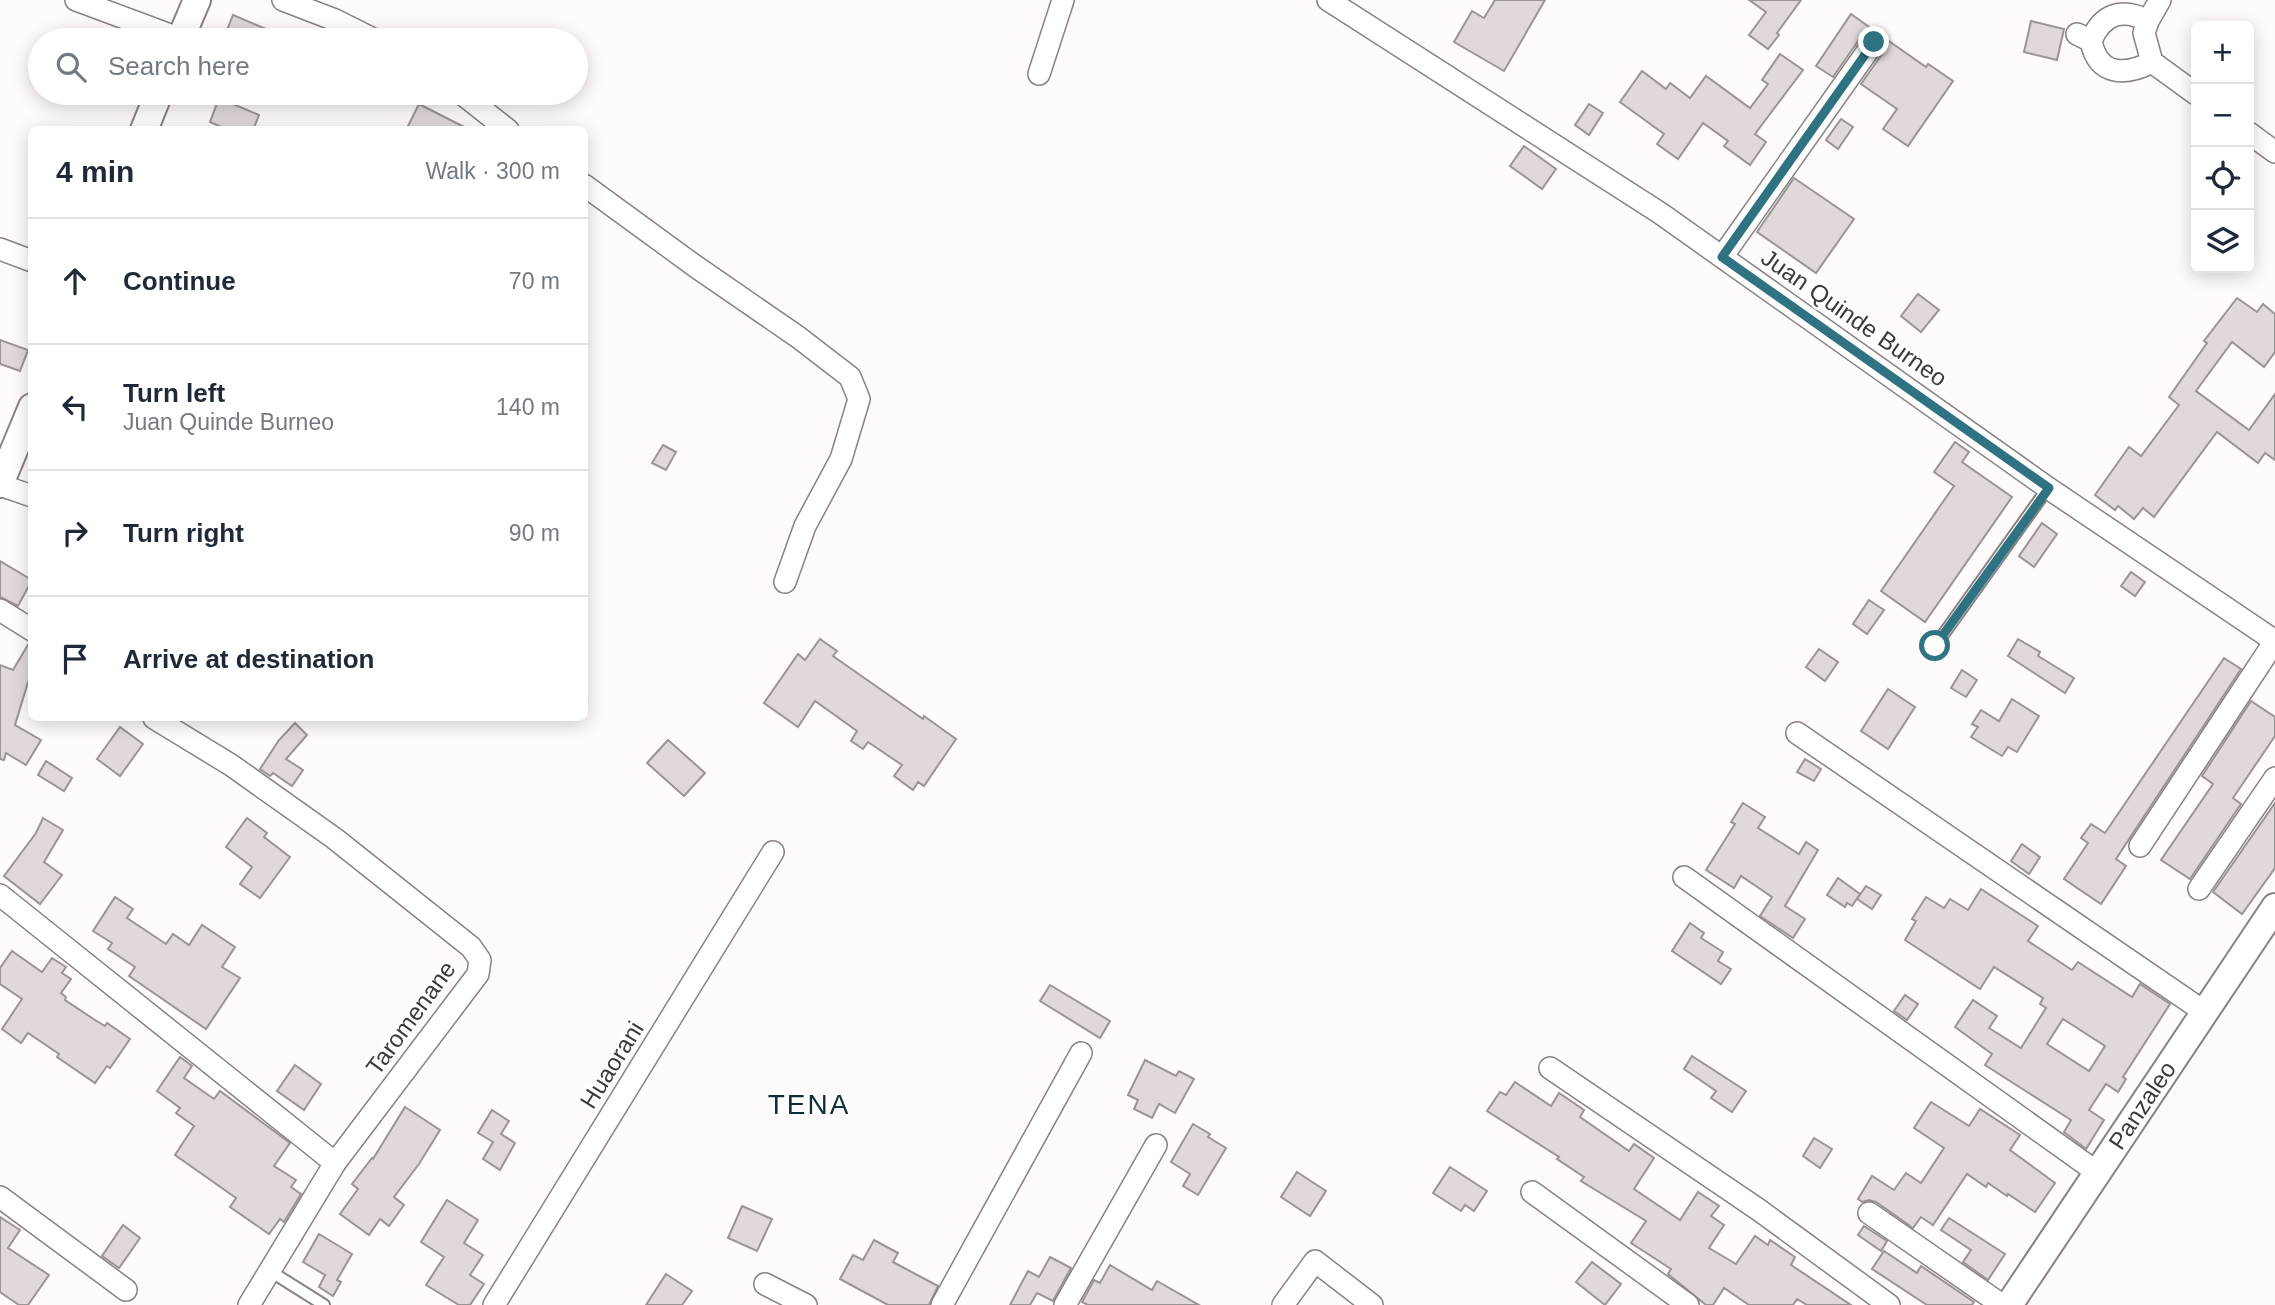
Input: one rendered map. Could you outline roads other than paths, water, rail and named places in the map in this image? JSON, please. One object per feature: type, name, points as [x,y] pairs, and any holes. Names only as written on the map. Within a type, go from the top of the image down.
[{"type":"street","points":[[76,0],[150,28]]},
{"type":"street","points":[[186,28],[197,0]]},
{"type":"street","points":[[283,0],[351,28]]},
{"type":"street","points":[[1039,74],[1063,0]]},
{"type":"street","name":"Juan Quinde Burneo","points":[[1328,0],[1660,213],[2049,488],[2275,641]]},
{"type":"street","points":[[2160,0],[2144,33],[2152,62],[2191,90]]},
{"type":"street","points":[[2148,21],[2135,14],[2124,13],[2109,18],[2084,38],[2103,66],[2119,71],[2136,70],[2152,62]]},
{"type":"street","points":[[1722,257],[1874,42]]},
{"type":"street","points":[[146,126],[154,105]]},
{"type":"street","points":[[476,105],[503,126]]},
{"type":"street","points":[[2254,137],[2275,152]]},
{"type":"street","points":[[588,188],[798,337],[849,377],[859,399],[841,459],[805,526],[785,582]]},
{"type":"street","points":[[0,248],[28,259]]},
{"type":"street","points":[[28,417],[0,484],[28,494]]},
{"type":"street","points":[[0,610],[28,628]]},
{"type":"street","points":[[2140,846],[2275,641]]},
{"type":"street","name":"Taromenane","points":[[160,721],[231,765],[334,838],[471,947],[480,960],[478,974],[335,1163],[249,1305]]},
{"type":"street","points":[[1797,733],[2206,1013]]},
{"type":"street","points":[[2199,890],[2275,778]]},
{"type":"street","name":"Huaorani","points":[[494,1305],[773,852]]},
{"type":"street","points":[[1684,877],[2098,1173]]},
{"type":"street","points":[[0,895],[335,1163]]},
{"type":"street","name":"Panzaleo","points":[[2009,1305],[2275,907]]},
{"type":"street","points":[[942,1305],[1081,1053]]},
{"type":"street","points":[[1550,1068],[1759,1210],[1889,1305]]},
{"type":"street","points":[[1065,1305],[1156,1145]]},
{"type":"street","points":[[1532,1192],[1688,1305]]},
{"type":"street","points":[[0,1197],[126,1290]]},
{"type":"street","points":[[1870,1213],[2002,1305]]},
{"type":"street","points":[[1283,1305],[1315,1261],[1372,1305]]},
{"type":"street","points":[[765,1284],[806,1305]]},
{"type":"lane","points":[[1935,646],[2049,488]]},
{"type":"lane","points":[[270,1271],[324,1305]]},
{"type":"district","name":"TENA","points":[[809,1104]]}]
